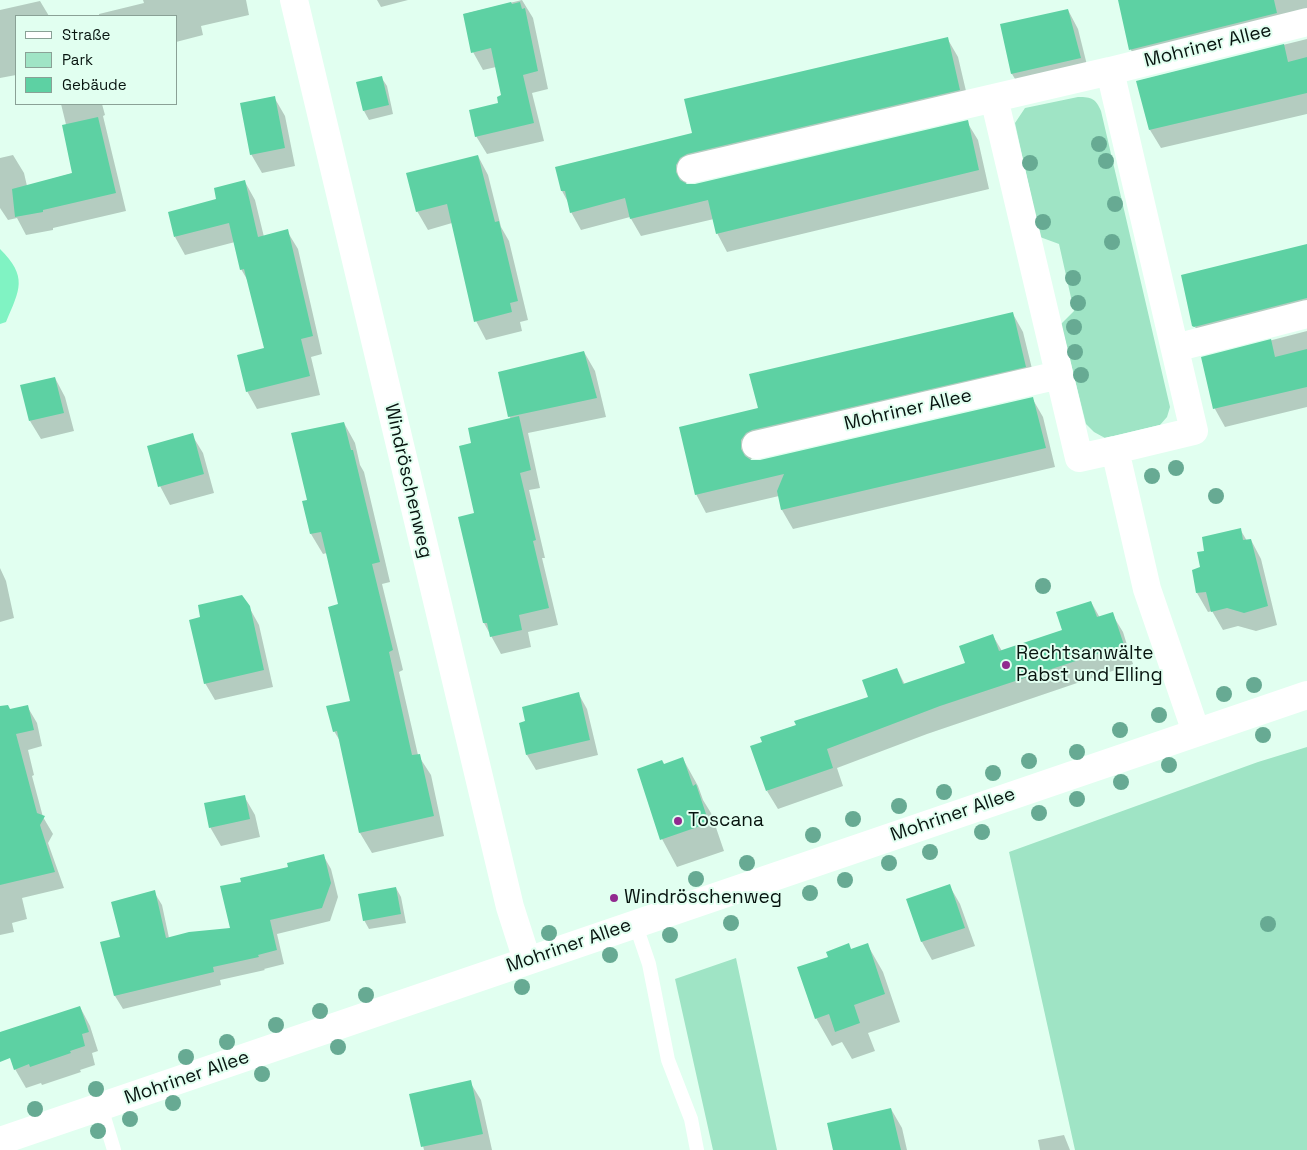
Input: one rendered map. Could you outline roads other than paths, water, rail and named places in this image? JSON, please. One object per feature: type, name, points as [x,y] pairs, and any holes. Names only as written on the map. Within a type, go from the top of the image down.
[{"type":"street","name":"Windröschenweg","points":[[294,0],[510,907],[527,960]]},
{"type":"street","name":"Mohriner Allee","points":[[691,169],[1307,22]]},
{"type":"street","points":[[994,98],[1079,458],[1194,431],[1110,70]]},
{"type":"street","points":[[1175,348],[1307,314]]},
{"type":"street","name":"Mohriner Allee","points":[[756,445],[1059,375]]},
{"type":"street","points":[[1115,450],[1147,589],[1196,732]]},
{"type":"street","name":"Mohriner Allee","points":[[0,1140],[1307,695]]},
{"type":"lane","points":[[635,923],[649,964],[668,1060],[691,1119],[697,1150]]},
{"type":"lane","points":[[101,1107],[114,1150]]},
{"type":"place","name":"Rechtsanwälte Pabst und Elling","points":[[1006,665]]},
{"type":"place","name":"Toscana","points":[[678,821]]},
{"type":"place","name":"Windröschenweg","points":[[614,898]]}]
